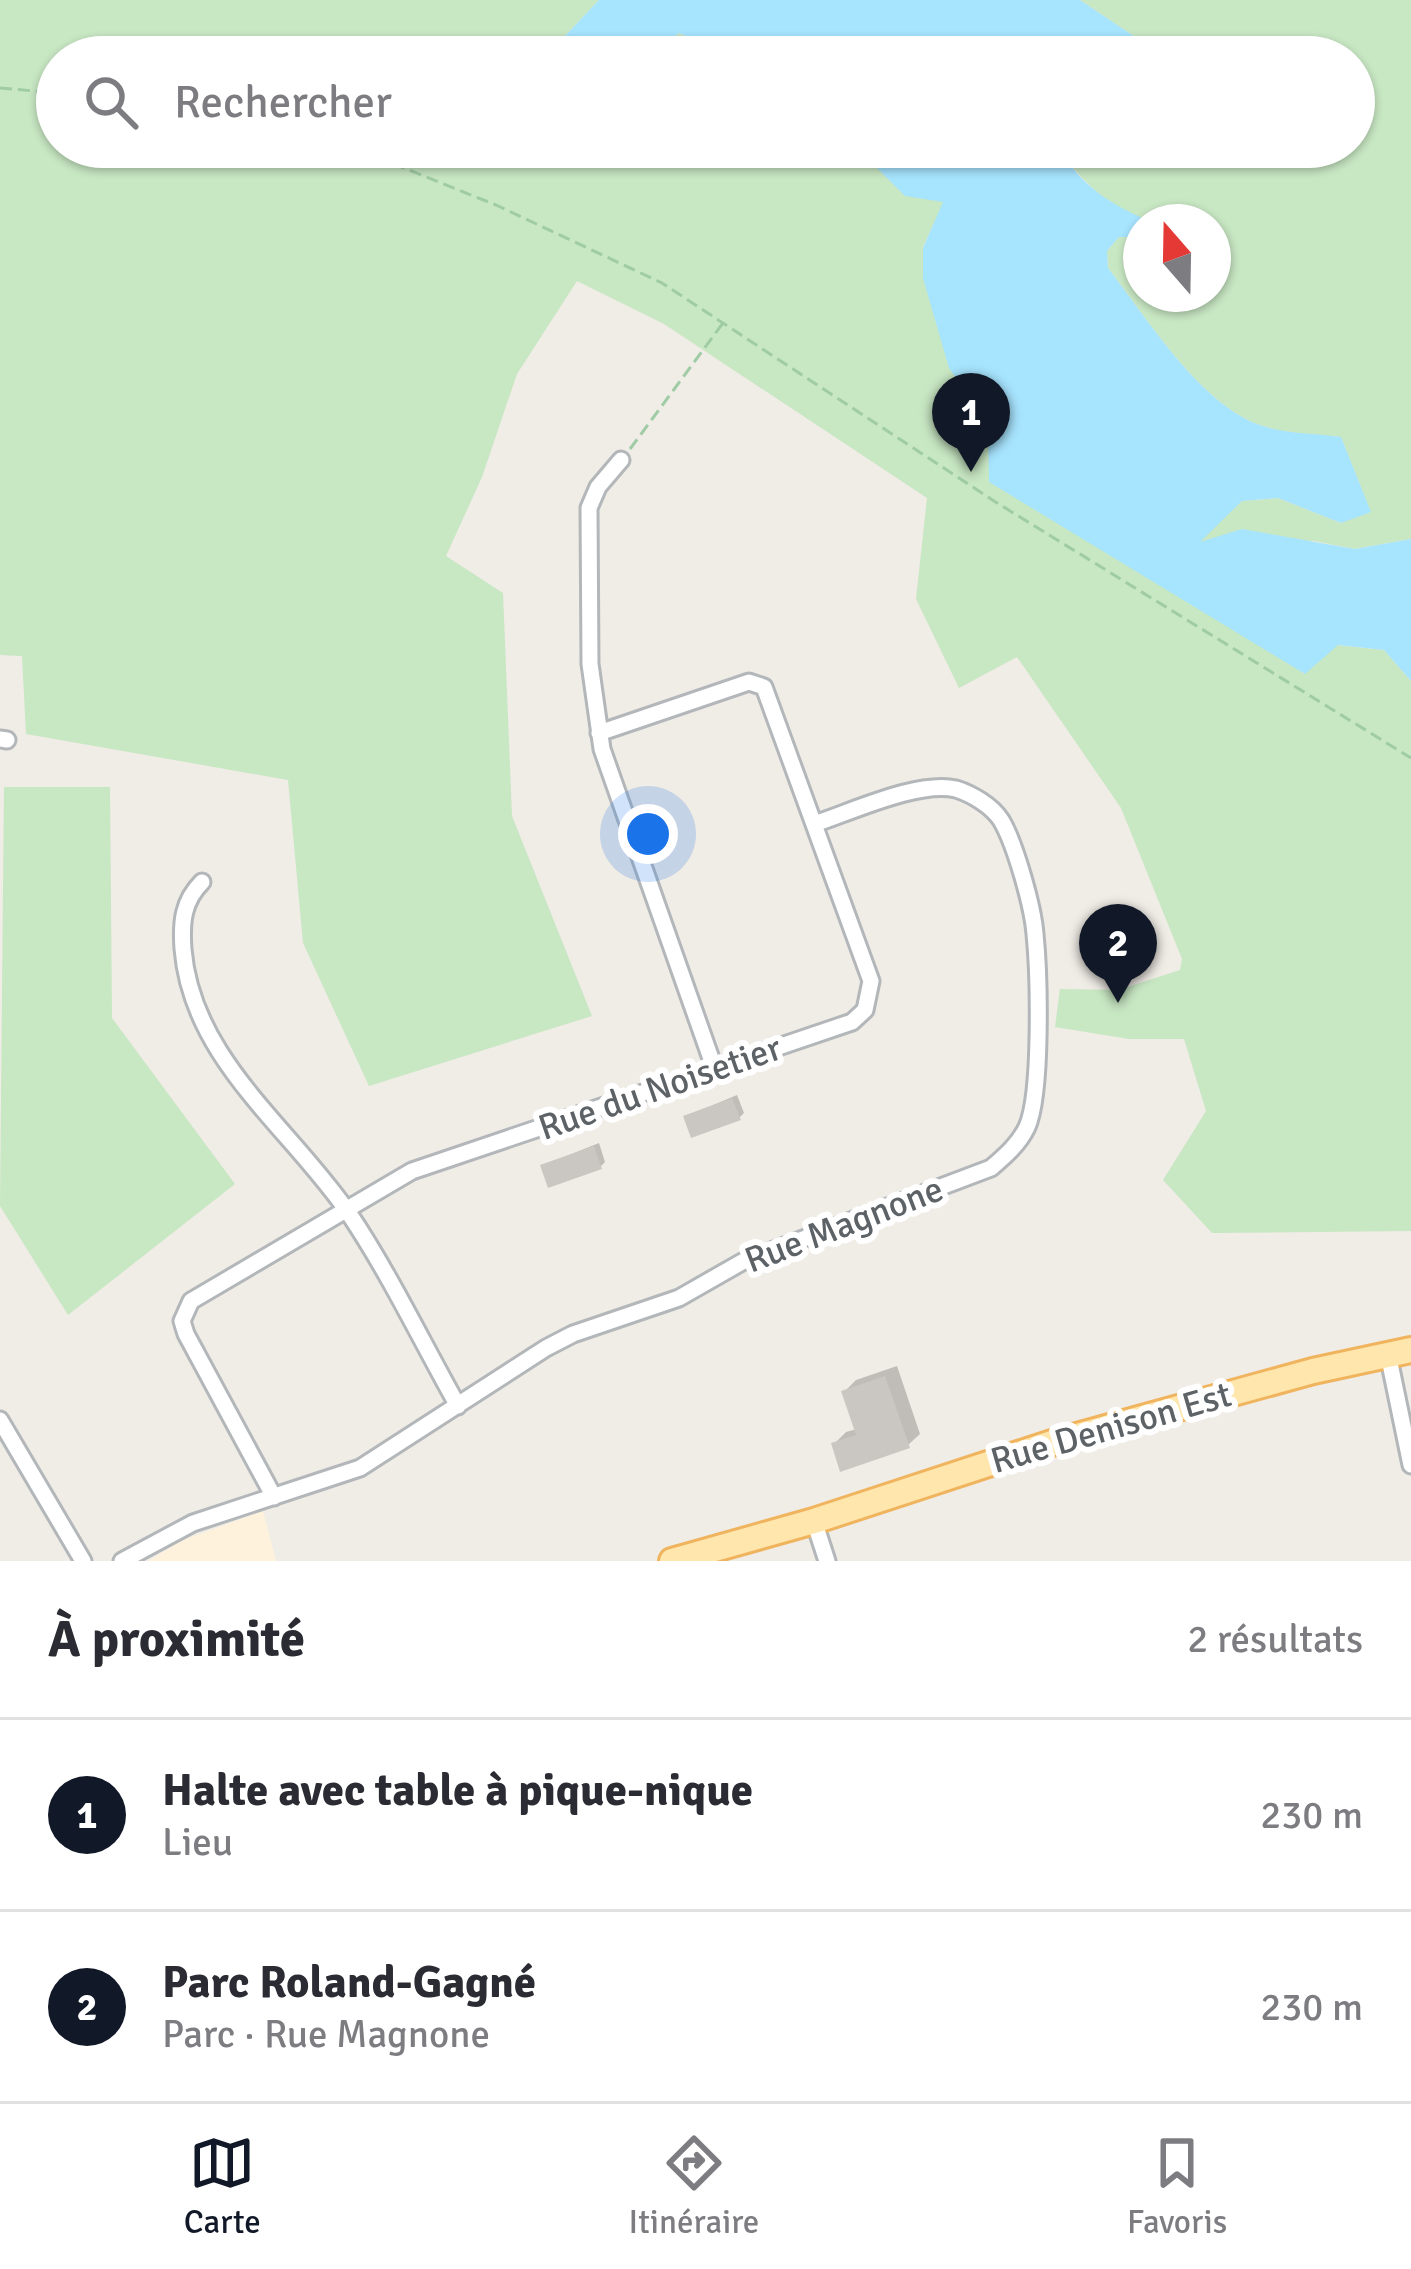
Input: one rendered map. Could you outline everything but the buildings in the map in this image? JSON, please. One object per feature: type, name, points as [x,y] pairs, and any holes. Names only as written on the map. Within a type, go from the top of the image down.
[{"type":"main road","name":"Rue Denison Est","points":[[671,1561],[814,1521],[1055,1442],[1400,1352]]},
{"type":"main road","name":"Rue Denison Est","points":[[716,1561],[814,1521]]},
{"type":"street","points":[[621,460],[598,487],[590,508],[590,664],[598,733],[715,1070]]},
{"type":"street","name":"Rue du Noisetier","points":[[274,1497],[186,1334],[184,1311],[200,1294],[412,1171],[852,1022],[865,1010],[871,981],[764,687],[749,682],[598,733]]},
{"type":"street","name":"Rue Magnone","points":[[122,1561],[193,1523],[360,1468],[573,1334],[680,1298],[742,1262],[991,1168],[1013,1148],[1029,1124],[1035,1083],[1035,933],[1028,895],[1000,820],[981,801],[954,789],[923,788],[814,824]]},
{"type":"street","points":[[202,882],[186,904],[182,920],[187,978],[199,1016],[221,1055],[345,1208],[458,1406]]},
{"type":"street","points":[[1400,1352],[1411,1465]]},
{"type":"street","points":[[0,1420],[83,1561]]},
{"type":"street","points":[[814,1521],[827,1561]]},
{"type":"path","points":[[0,88],[36,91]]},
{"type":"path","points":[[404,168],[496,205],[662,283],[994,501],[1411,758]]},
{"type":"path","points":[[621,460],[723,323]]},
{"type":"shaded area","points":[[263,1511],[276,1561],[148,1561],[181,1541]]},
{"type":"green space","points":[[0,0],[599,0],[565,36],[36,36],[36,168],[890,168],[944,202],[923,247],[959,388],[988,424],[1304,674],[1337,645],[1384,650],[1411,681],[1411,1231],[1212,1233],[1163,1180],[1206,1111],[1184,1039],[1129,1039],[1055,1027],[1060,989],[1118,990],[1180,970],[1182,959],[1121,808],[1017,657],[959,688],[916,599],[927,498],[664,324],[577,281],[517,374],[482,477],[446,556],[503,593],[512,816],[592,1016],[369,1086],[303,943],[288,780],[26,734],[22,656],[0,655]]},
{"type":"green space","points":[[1080,0],[1411,0],[1411,539],[1355,549],[1314,541],[1197,543],[1242,501],[1278,498],[1341,523],[1370,511],[1341,437],[1277,430],[1235,413],[1194,377],[1142,312],[1231,312],[1231,204],[1123,204],[1123,210],[1074,168],[1375,168],[1375,36],[1134,36]]},
{"type":"green space","points":[[1123,237],[1123,288],[1108,268],[1107,251]]},
{"type":"green space","points":[[4,787],[110,787],[112,1018],[235,1184],[68,1315],[0,1206]]},
{"type":"water","points":[[599,0],[1080,0],[1134,36],[679,33],[565,36]]},
{"type":"water","points":[[877,168],[1073,168],[1123,209],[1123,237],[1107,251],[1108,268],[1123,288],[1123,312],[1140,312],[1194,377],[1235,413],[1277,430],[1341,437],[1371,512],[1341,523],[1278,498],[1242,501],[1200,542],[1242,529],[1355,549],[1411,539],[1411,681],[1384,650],[1338,645],[1305,674],[989,482],[988,424],[949,368],[923,278],[923,248],[943,202],[905,196]]},
{"type":"place","name":"Halte avec table à pique-nique","points":[[971,472]]},
{"type":"place","name":"Parc Roland-Gagné","points":[[1118,1003]]}]
